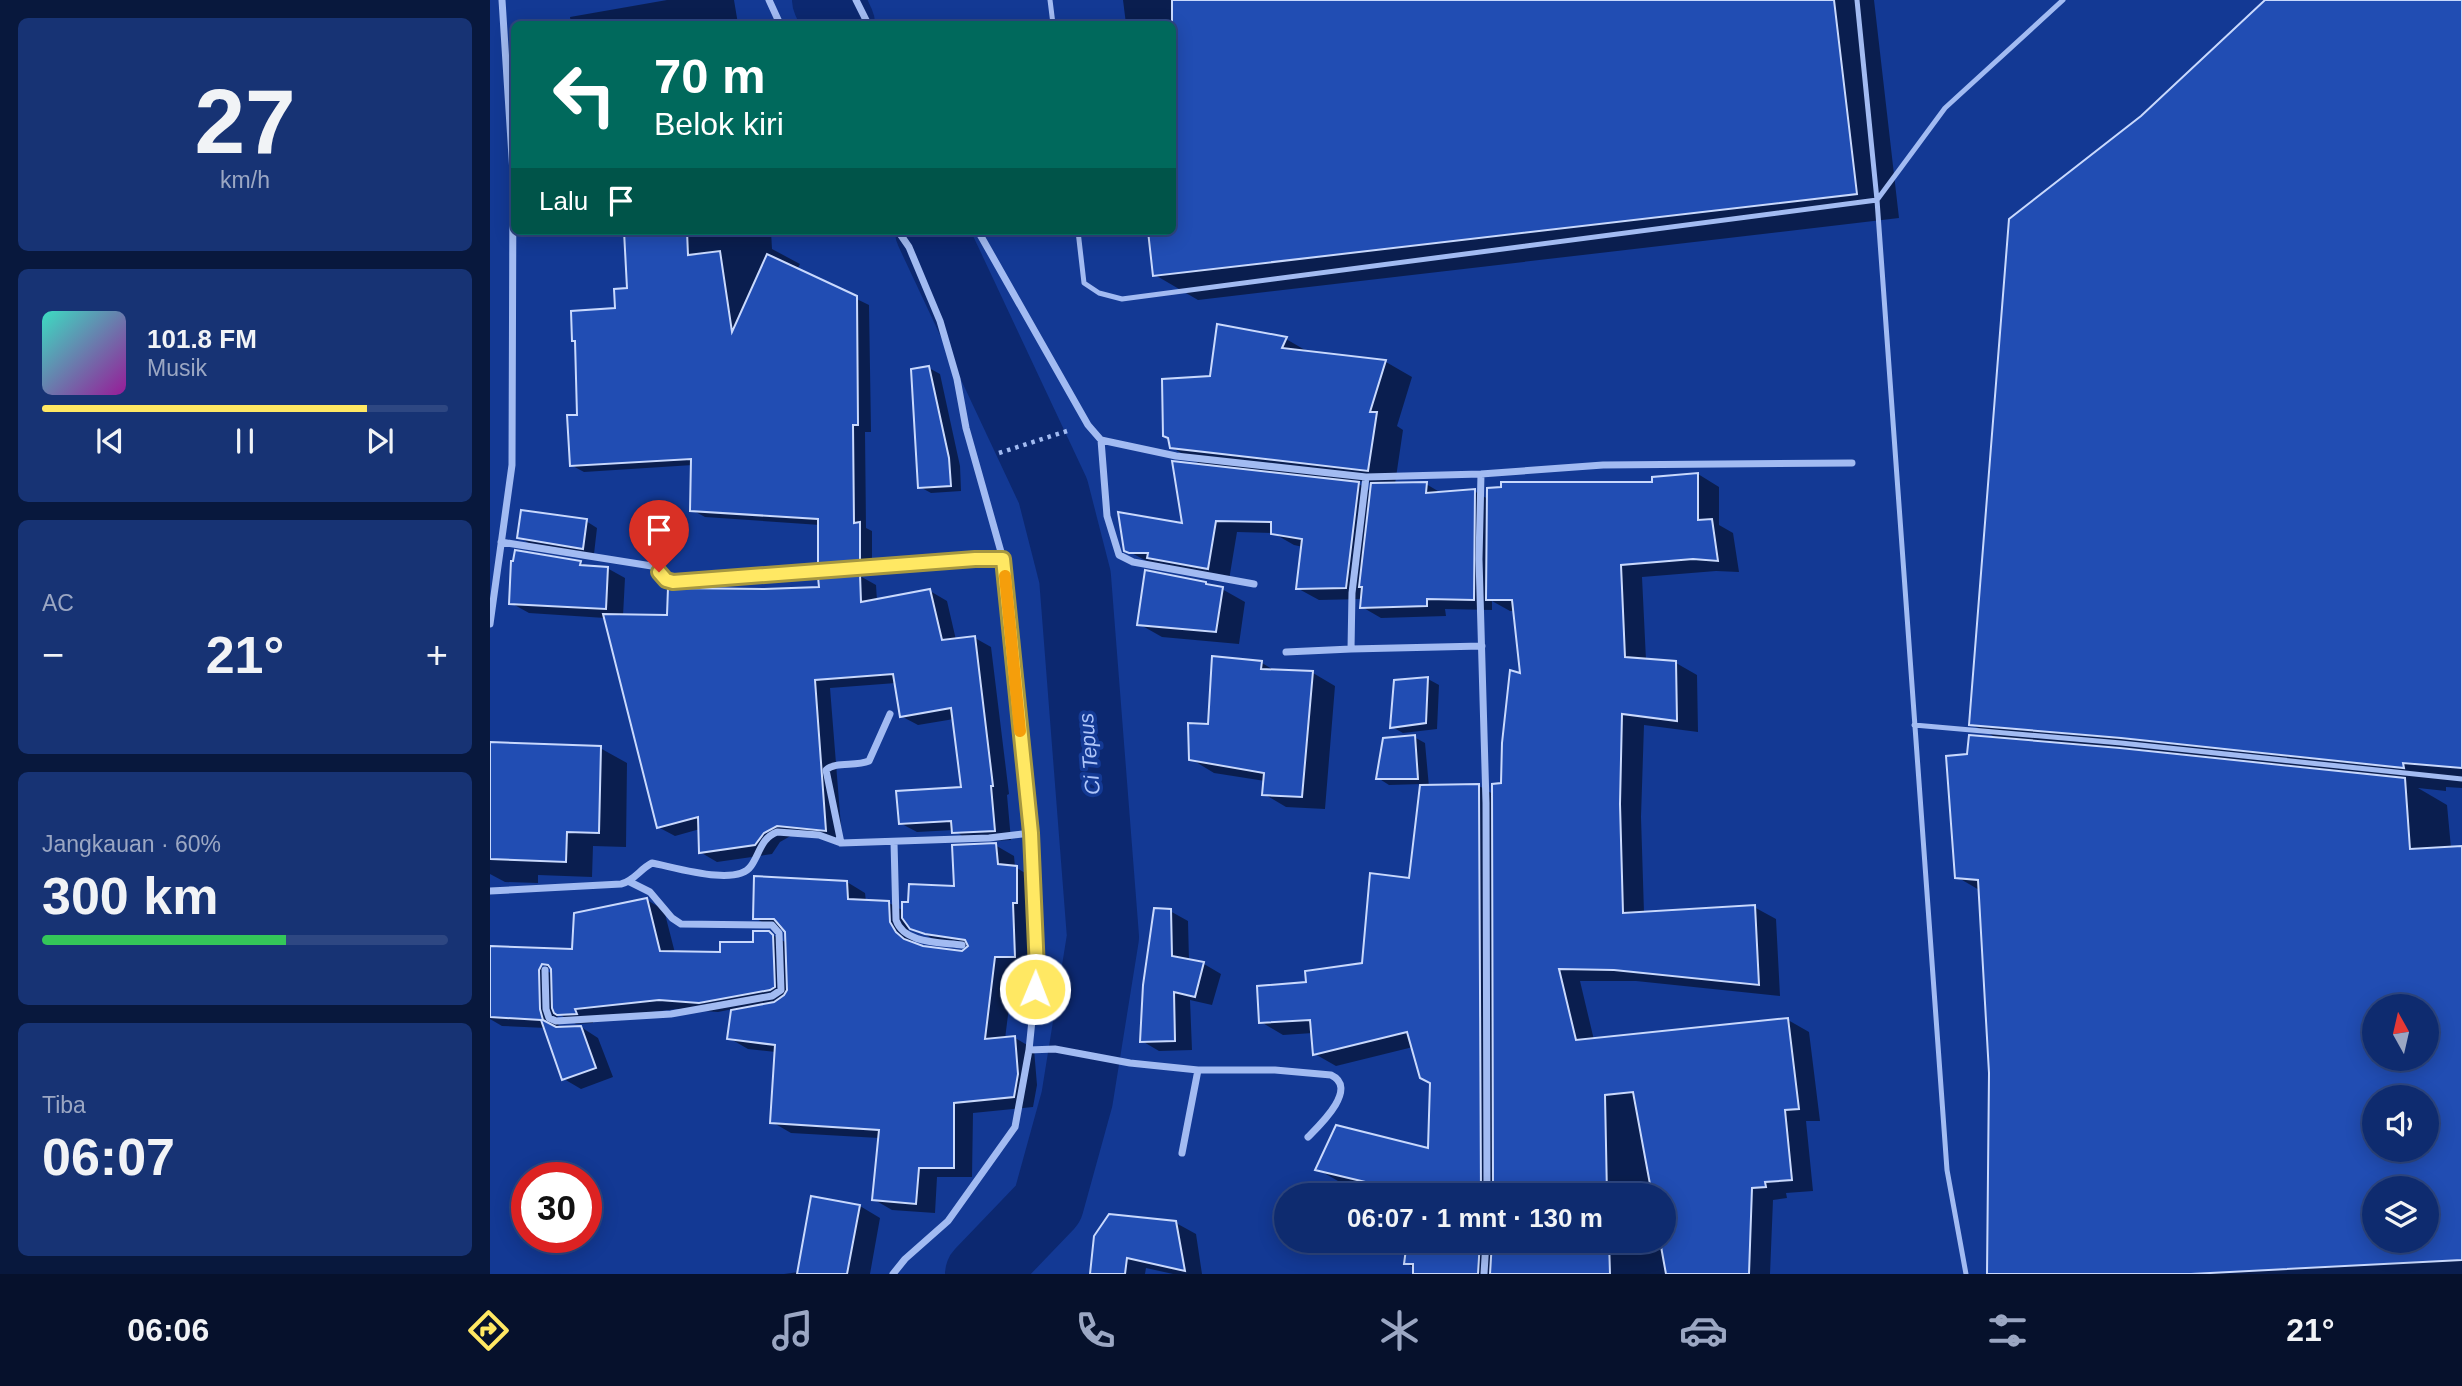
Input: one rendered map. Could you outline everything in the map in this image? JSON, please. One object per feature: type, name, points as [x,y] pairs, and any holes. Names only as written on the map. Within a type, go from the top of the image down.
[{"type":"street","points":[[502,0],[511,153]]},
{"type":"street","points":[[769,0],[779,21]]},
{"type":"street","points":[[856,0],[866,21]]},
{"type":"street","points":[[490,624],[512,465],[513,235]]},
{"type":"street","points":[[893,1274],[905,1259],[948,1221],[1015,1127],[1028,1050],[1037,970],[1031,833],[1003,559],[966,428],[957,379],[940,321],[909,247],[901,235]]},
{"type":"street","points":[[980,235],[1088,425],[1101,440],[1107,516],[1119,555],[1133,562],[1254,584]]},
{"type":"street","points":[[1101,440],[1176,456],[1366,477],[1481,474],[1604,465],[1852,463]]},
{"type":"street","points":[[1481,474],[1479,559],[1486,816],[1487,1183]]},
{"type":"street","points":[[1351,649],[1352,593],[1366,477]]},
{"type":"street","points":[[501,541],[658,568],[663,578],[673,582],[1003,559]]},
{"type":"street","points":[[1286,652],[1482,646]]},
{"type":"street","points":[[841,843],[826,770],[831,766],[855,766],[869,761],[890,714]]},
{"type":"street","points":[[490,891],[621,884],[630,881],[652,863],[719,876],[739,875],[750,868],[763,842],[776,832],[819,835],[841,843],[989,838],[1031,833]]},
{"type":"street","points":[[894,842],[896,920],[899,928],[911,937],[962,945]]},
{"type":"street","points":[[545,970],[545,1009],[549,1018],[556,1021],[671,1014],[772,996],[781,990],[779,933],[772,925],[681,924],[672,918],[650,891],[630,881]]},
{"type":"street","points":[[1028,1050],[1055,1049],[1130,1063],[1198,1070],[1275,1070],[1338,1078],[1341,1092],[1336,1102],[1308,1137]]},
{"type":"street","points":[[1182,1153],[1198,1070]]},
{"type":"street","points":[[1484,1274],[1485,1253]]},
{"type":"lane","points":[[1050,0],[1053,21]]},
{"type":"lane","points":[[1857,0],[1877,200],[1947,1170],[1966,1274]]},
{"type":"lane","points":[[1078,235],[1084,283],[1099,293],[1122,299],[1877,200],[1945,108],[2063,0]]},
{"type":"lane","points":[[1914,724],[2462,779]]},
{"type":"path","points":[[1008,450],[1068,431]]},
{"type":"building","points":[[1172,0],[1834,0],[1857,194],[1153,276],[1148,235],[1176,235],[1176,21],[1172,21]]},
{"type":"building","points":[[2265,0],[2462,0],[2462,768],[2403,763],[2404,768],[1969,725],[2009,219],[2141,116]]},
{"type":"building","points":[[624,235],[687,235],[688,255],[720,251],[732,332],[767,254],[857,296],[858,425],[853,425],[854,523],[860,522],[860,562],[818,565],[818,519],[690,511],[691,459],[570,466],[567,415],[577,415],[575,341],[572,341],[571,311],[615,308],[614,289],[627,288]]},
{"type":"building","points":[[1217,324],[1287,337],[1282,348],[1386,360],[1370,412],[1377,412],[1368,471],[1170,448],[1168,438],[1163,436],[1162,379],[1210,376]]},
{"type":"building","points":[[929,366],[949,458],[951,486],[918,488],[911,369]]},
{"type":"building","points":[[1172,461],[1359,482],[1346,588],[1296,589],[1302,539],[1271,534],[1271,522],[1216,521],[1208,569],[1147,558],[1148,553],[1124,551],[1118,512],[1182,523]]},
{"type":"building","points":[[1698,473],[1698,520],[1712,519],[1718,561],[1693,559],[1621,565],[1625,657],[1676,661],[1677,721],[1622,714],[1620,804],[1623,913],[1755,905],[1759,985],[1614,970],[1559,969],[1576,1040],[1788,1018],[1799,1109],[1785,1110],[1792,1180],[1765,1182],[1766,1187],[1752,1188],[1749,1274],[1666,1274],[1662,1253],[1676,1253],[1676,1183],[1650,1183],[1633,1092],[1605,1095],[1607,1183],[1493,1183],[1492,784],[1501,783],[1502,743],[1510,670],[1520,673],[1512,600],[1486,600],[1487,488],[1501,487],[1501,482],[1652,482],[1652,477]]},
{"type":"building","points":[[1427,482],[1426,493],[1475,489],[1474,600],[1427,599],[1427,606],[1360,608],[1362,587],[1359,587],[1371,483]]},
{"type":"building","points":[[521,510],[587,519],[583,549],[517,538]]},
{"type":"building","points":[[515,550],[581,561],[580,565],[608,567],[606,609],[509,604],[511,561]]},
{"type":"building","points":[[1145,570],[1223,587],[1216,632],[1137,625]]},
{"type":"building","points":[[860,574],[861,602],[930,589],[942,640],[975,636],[993,786],[995,831],[952,833],[951,821],[899,824],[896,791],[961,787],[951,708],[900,717],[893,674],[815,680],[826,831],[777,826],[764,833],[755,845],[699,853],[698,817],[657,828],[603,614],[667,615],[668,588],[819,587],[818,577]]},
{"type":"building","points":[[1212,656],[1262,661],[1261,669],[1313,671],[1302,797],[1262,795],[1264,773],[1189,760],[1188,723],[1208,724]]},
{"type":"building","points":[[1428,677],[1426,723],[1390,728],[1394,680]]},
{"type":"building","points":[[1415,735],[1418,779],[1376,779],[1383,738]]},
{"type":"building","points":[[1969,735],[2405,778],[2410,849],[2462,846],[2462,1260],[2191,1274],[1987,1274],[1989,1073],[1978,880],[1955,878],[1946,756],[1967,754]]},
{"type":"building","points":[[490,742],[601,746],[599,833],[567,832],[566,862],[490,859]]},
{"type":"building","points":[[1479,784],[1481,1183],[1370,1183],[1315,1170],[1336,1125],[1428,1148],[1430,1083],[1420,1078],[1407,1032],[1313,1055],[1310,1020],[1259,1023],[1257,986],[1306,982],[1305,971],[1362,963],[1370,873],[1409,878],[1420,785]]},
{"type":"building","points":[[996,843],[998,864],[1017,866],[1017,903],[1013,903],[1015,957],[995,957],[985,1039],[1015,1036],[1018,1074],[1014,1097],[954,1103],[954,1168],[919,1168],[916,1204],[872,1200],[879,1130],[770,1123],[775,1045],[727,1039],[731,1010],[774,1002],[787,990],[785,932],[774,919],[753,919],[754,876],[847,881],[848,899],[889,901],[890,922],[904,939],[923,946],[962,951],[968,946],[965,940],[910,929],[902,918],[902,902],[908,902],[909,884],[954,886],[952,845]]},
{"type":"building","points":[[647,898],[660,951],[720,952],[720,942],[753,942],[753,931],[769,931],[773,935],[775,987],[699,1003],[659,1000],[575,1009],[577,1014],[557,1015],[552,1008],[551,969],[542,964],[539,970],[540,1009],[543,1020],[556,1027],[581,1026],[596,1068],[562,1080],[541,1020],[490,1017],[490,946],[572,949],[574,913]]},
{"type":"building","points":[[1154,908],[1171,909],[1172,956],[1204,962],[1195,997],[1174,992],[1175,1041],[1140,1042],[1143,985]]},
{"type":"building","points":[[811,1196],[860,1205],[847,1274],[797,1274]]},
{"type":"building","points":[[1109,1214],[1176,1221],[1185,1271],[1127,1258],[1125,1274],[1090,1274],[1094,1236]]},
{"type":"building","points":[[1405,1253],[1479,1253],[1478,1274],[1413,1274],[1413,1264],[1404,1264]]},
{"type":"building","points":[[1491,1253],[1609,1253],[1610,1274],[1490,1274]]},
{"type":"waterway","name":"Ci Tepus","points":[[828,0],[838,21]]},
{"type":"waterway","name":"Ci Tepus","points":[[933,235],[1053,491],[1075,577],[1103,937],[1077,1099],[1048,1204],[981,1274]]},
{"type":"slow traffic","points":[[1005,576],[1020,731]]},
{"type":"route","points":[[659,572],[663,578],[673,582],[1003,559],[1031,833],[1037,970],[1035,989]]}]
